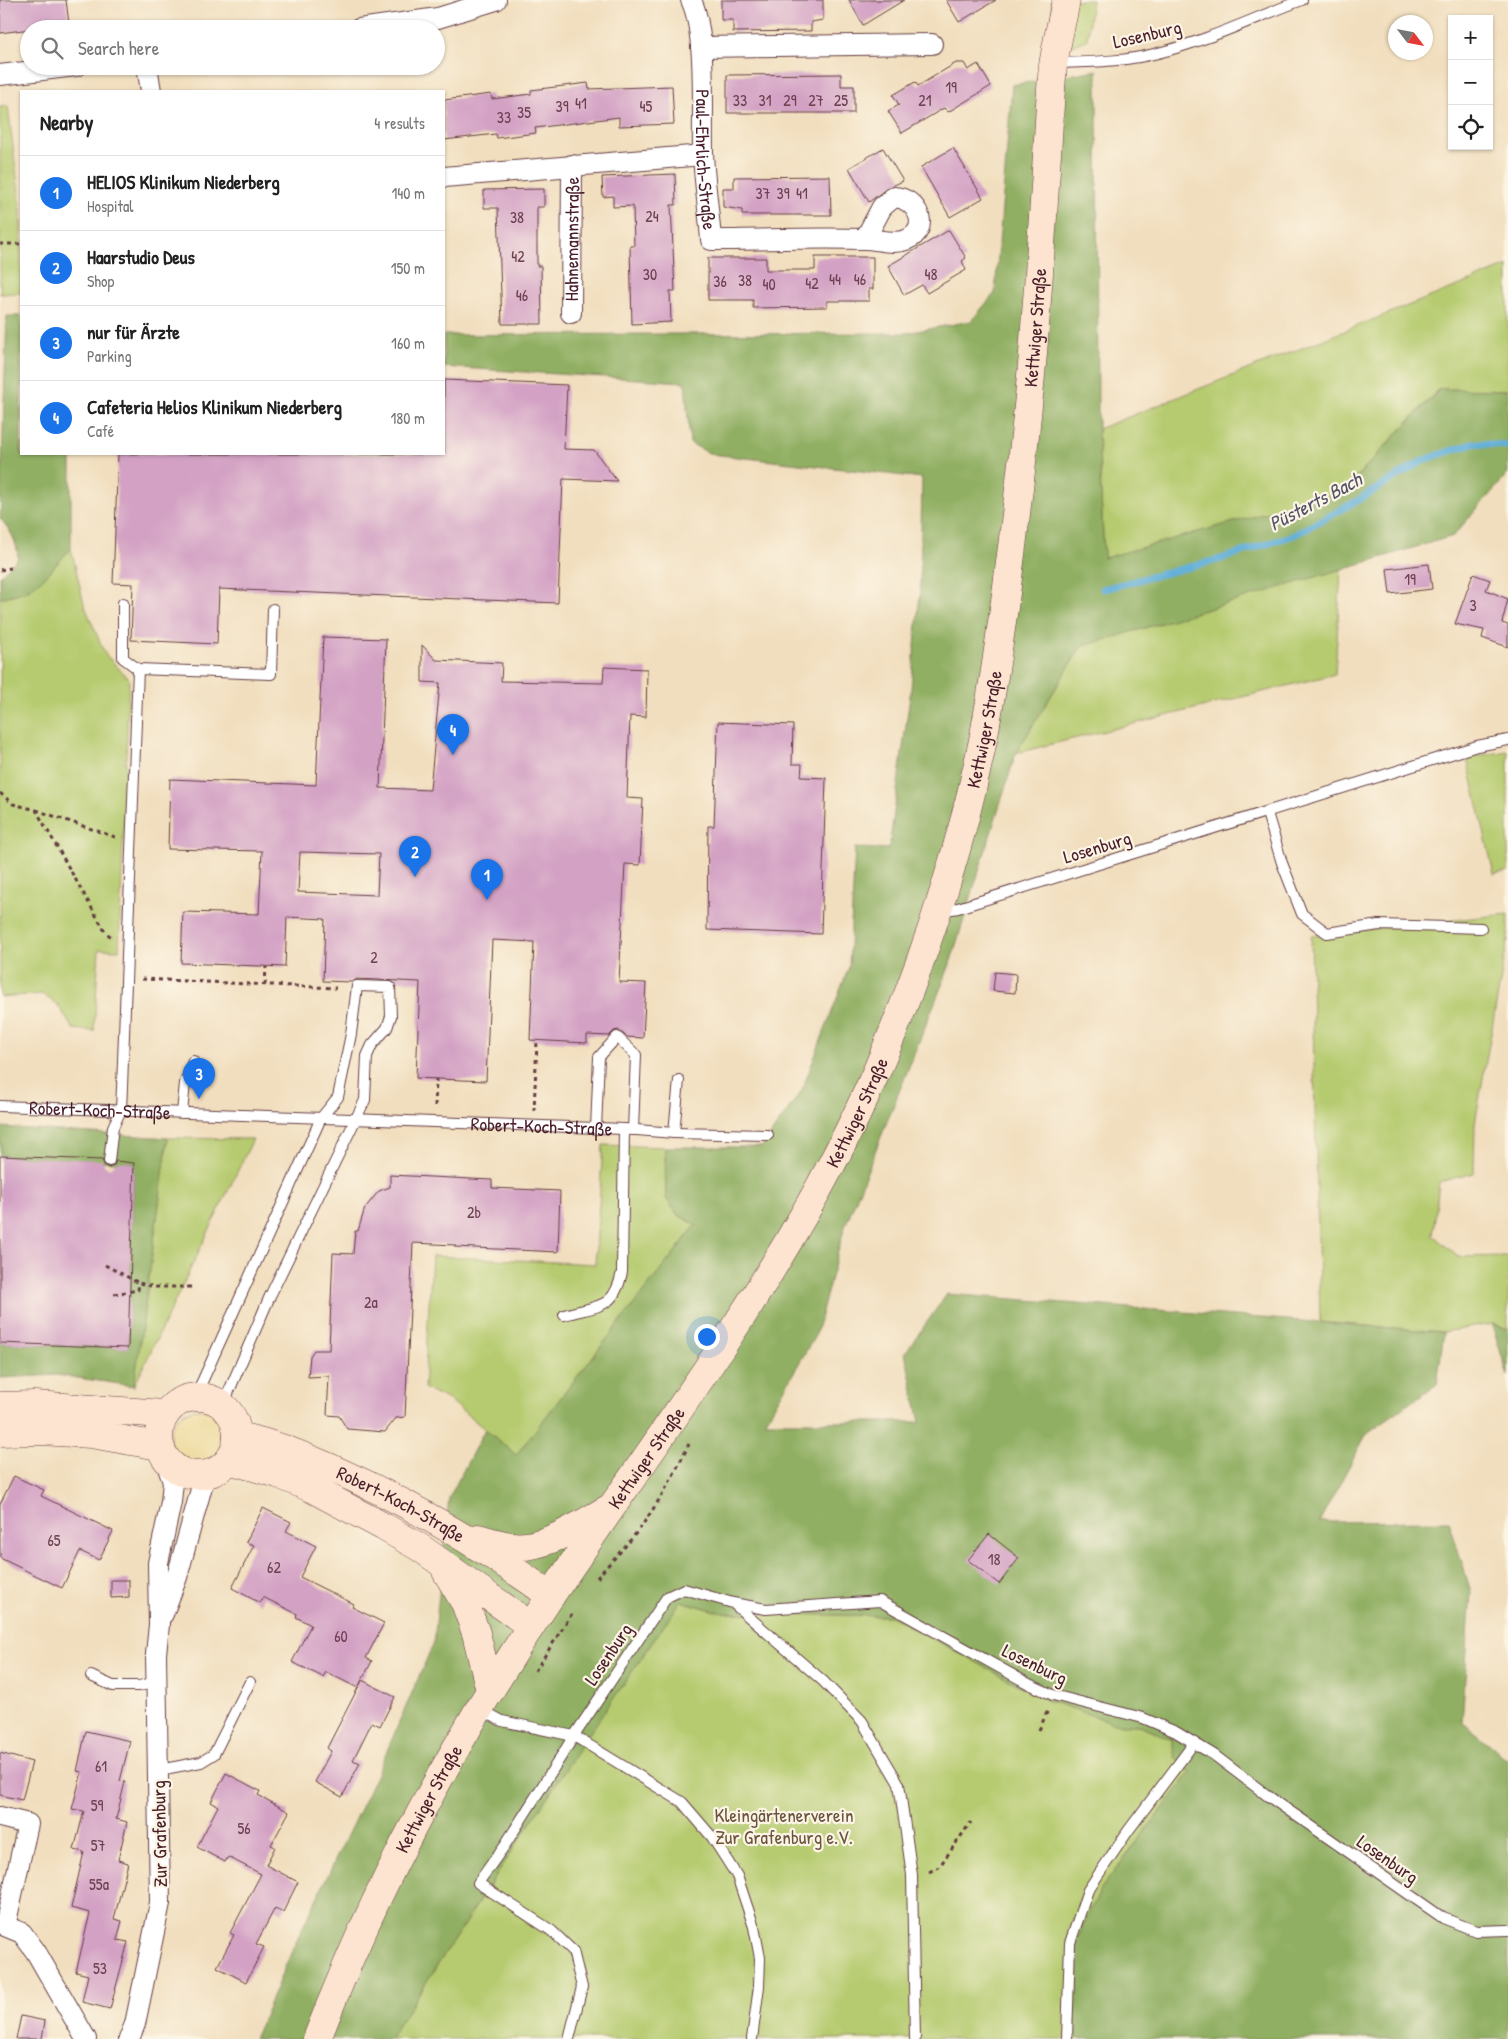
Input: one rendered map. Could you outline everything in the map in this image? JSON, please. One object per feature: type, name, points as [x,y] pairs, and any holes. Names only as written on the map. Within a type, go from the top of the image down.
[{"type":"main road","name":"Kettwiger Straße","points":[[1047,0],[1054,63]]},
{"type":"main road","name":"Kettwiger Straße","points":[[317,2039],[369,1913],[432,1790],[484,1700],[531,1626],[784,1251],[838,1156],[909,992],[956,852],[981,748],[1000,641],[1024,456],[1054,63],[1066,0]]},
{"type":"main road","points":[[192,1396],[208,1397],[223,1405],[236,1424],[233,1448],[218,1470],[205,1475],[190,1475],[176,1470],[162,1452],[158,1430],[164,1414],[176,1402],[192,1396]]},
{"type":"main road","points":[[0,1406],[35,1405],[164,1414]]},
{"type":"main road","points":[[0,1432],[40,1431],[91,1434],[162,1452]]},
{"type":"main road","name":"Robert-Koch-Straße","points":[[233,1448],[272,1445],[370,1485],[460,1534],[551,1596]]},
{"type":"main road","name":"Robert-Koch-Straße","points":[[233,1448],[278,1474],[311,1488],[419,1547],[531,1626]]},
{"type":"main road","points":[[460,1534],[513,1547],[537,1545],[571,1530],[613,1506]]},
{"type":"main road","points":[[442,1564],[465,1603],[476,1633],[484,1700]]},
{"type":"street","points":[[424,20],[438,18],[496,0]]},
{"type":"street","name":"Paul-Ehrlich-Straße","points":[[691,0],[696,10],[701,47],[703,155],[712,240],[865,239]]},
{"type":"street","points":[[701,47],[932,44]]},
{"type":"street","points":[[0,76],[20,73]]},
{"type":"street","points":[[148,75],[151,90]]},
{"type":"street","name":"Hahnemannstraße","points":[[445,177],[703,155]]},
{"type":"street","name":"Hahnemannstraße","points":[[571,313],[572,165]]},
{"type":"street","name":"Zur Grafenburg","points":[[129,2039],[136,2024],[160,1903],[156,1654],[159,1625],[158,1563],[171,1502],[173,1482],[162,1452]]},
{"type":"street","name":"Zur Grafenburg","points":[[159,1625],[177,1577],[205,1475]]},
{"type":"street","points":[[0,1817],[28,1824],[5,1926],[22,1933],[36,1952],[86,2039]]},
{"type":"lane","name":"Losenburg","points":[[1054,63],[1099,62],[1157,53],[1204,38],[1302,0]]},
{"type":"lane","points":[[124,603],[123,658],[138,669],[271,674],[274,609]]},
{"type":"lane","points":[[109,1160],[113,1126],[121,1110],[138,669]]},
{"type":"lane","name":"Losenburg","points":[[937,911],[958,908],[1477,746],[1508,740]]},
{"type":"lane","points":[[1267,813],[1282,863],[1302,914],[1328,933],[1379,925],[1481,928]]},
{"type":"lane","points":[[192,1396],[201,1384],[321,1118],[338,1097],[351,1034],[356,986],[390,987],[391,1016],[387,1028],[372,1045],[367,1056],[365,1100],[270,1296],[223,1405]]},
{"type":"lane","points":[[564,1315],[604,1305],[613,1297],[619,1286],[622,1272],[628,1129],[636,1055],[617,1036],[599,1057],[596,1128]]},
{"type":"lane","points":[[182,1113],[185,1083],[193,1061]]},
{"type":"lane","points":[[674,1133],[679,1080]]},
{"type":"lane","name":"Robert-Koch-Straße","points":[[0,1106],[628,1129],[674,1133],[768,1135]]},
{"type":"lane","name":"Losenburg","points":[[569,2039],[582,1987],[573,1951],[552,1931],[478,1883],[505,1845],[574,1736],[667,1597],[684,1589],[733,1603],[766,1609],[880,1601],[1020,1679],[1053,1695],[1143,1718],[1176,1732],[1443,1918],[1476,1931],[1508,1930]]},
{"type":"lane","points":[[733,1603],[823,1681],[862,1721],[899,1784],[912,1881],[916,2039]]},
{"type":"lane","points":[[92,1676],[112,1686],[139,1686],[157,1682]]},
{"type":"lane","points":[[159,1770],[202,1762],[214,1754],[250,1682]]},
{"type":"lane","points":[[484,1700],[502,1721],[574,1736],[682,1802],[712,1837],[737,1876],[754,1927],[760,1958],[760,1986],[752,2039]]},
{"type":"lane","points":[[1067,2039],[1070,1943],[1088,1890],[1128,1831],[1194,1743]]},
{"type":"path","points":[[0,244],[20,244]]},
{"type":"path","points":[[0,570],[11,568]]},
{"type":"path","points":[[0,793],[13,804],[132,843]]},
{"type":"path","points":[[36,810],[106,933],[128,951]]},
{"type":"path","points":[[265,985],[266,967]]},
{"type":"path","points":[[126,978],[336,988]]},
{"type":"path","points":[[533,1126],[537,1041]]},
{"type":"path","points":[[435,1122],[436,1079]]},
{"type":"path","points":[[105,1265],[139,1283],[155,1287],[195,1287]]},
{"type":"path","points":[[114,1294],[138,1290],[139,1283]]},
{"type":"path","points":[[591,1584],[632,1538],[653,1510],[672,1480],[694,1436]]},
{"type":"path","points":[[532,1676],[577,1605]]},
{"type":"path","points":[[1039,1730],[1051,1702]]},
{"type":"path","points":[[912,1881],[939,1867],[971,1822]]},
{"type":"green space","points":[[1051,0],[1092,0],[1087,40],[1061,49],[1056,40]]},
{"type":"green space","points":[[1097,70],[1098,429],[1104,558],[1342,492],[1440,389],[1508,390],[1508,474],[1453,536],[1081,647],[1016,753],[949,967],[844,1229],[816,1334],[765,1422],[920,1422],[905,1353],[947,1294],[1444,1332],[1437,1384],[1367,1433],[1319,1522],[1449,1521],[1471,1592],[1462,1722],[1508,1760],[1508,2039],[1075,2039],[1076,1946],[1083,1925],[1103,1886],[1191,1772],[1175,1758],[1172,1740],[1140,1725],[1121,1725],[1046,1700],[891,1616],[723,1613],[681,1601],[584,1741],[389,2039],[254,2039],[298,1937],[376,1776],[434,1642],[449,1498],[485,1429],[516,1455],[696,1225],[677,1214],[666,1198],[665,1147],[762,1147],[802,1090],[849,967],[855,848],[889,849],[911,689],[920,592],[922,478],[711,454],[690,443],[685,382],[445,367],[445,335],[907,333],[971,321],[995,293],[1012,85]]},
{"type":"green space","points":[[8,106],[20,202],[20,293],[0,294],[0,107]]},
{"type":"green space","points":[[1508,266],[1508,390],[1439,389],[1342,492],[1104,559],[1098,429]]},
{"type":"green space","points":[[7,316],[20,316],[20,455],[71,455],[71,548],[46,576],[27,591],[0,598],[0,576],[18,558],[13,536],[0,518]]},
{"type":"green space","points":[[71,548],[84,604],[105,654],[129,679],[119,950],[99,949],[94,1031],[73,1029],[58,1005],[42,994],[0,997],[0,598],[27,591],[46,576]]},
{"type":"green space","points":[[1341,568],[1335,674],[1016,753],[1081,647]]},
{"type":"green space","points":[[1508,751],[1508,871],[1494,874],[1467,758]]},
{"type":"green space","points":[[1508,914],[1508,938],[1475,1123],[1474,1173],[1439,1182],[1433,1235],[1458,1257],[1508,1256],[1508,1329],[1492,1324],[1444,1332],[1320,1322],[1311,936]]},
{"type":"green space","points":[[0,1127],[168,1138],[134,1386],[57,1375],[0,1378],[0,1343],[128,1348],[134,1163],[0,1156]]},
{"type":"green space","points":[[168,1138],[253,1139],[134,1386]]},
{"type":"green space","points":[[603,1145],[665,1147],[666,1198],[677,1214],[696,1225],[516,1455],[451,1401],[424,1388],[432,1256],[595,1264]]},
{"type":"green space","points":[[1492,1324],[1508,1329],[1508,1376]]},
{"type":"green space","name":"Kleingärtenerverein Zur Grafenburg e.V.","points":[[681,1601],[723,1613],[891,1616],[1046,1700],[1121,1724],[1140,1725],[1173,1740],[1175,1758],[1191,1772],[1103,1886],[1083,1925],[1076,1946],[1075,2039],[389,2039],[584,1741]]},
{"type":"sand","points":[[198,1409],[209,1411],[218,1417],[224,1426],[226,1437],[224,1448],[218,1457],[209,1463],[198,1465],[187,1463],[178,1457],[172,1448],[170,1437],[172,1426],[178,1417],[187,1411]]},
{"type":"building","points":[[0,0],[66,0],[68,20],[20,20],[20,30],[0,33]]},
{"type":"building","points":[[721,0],[823,0],[823,20],[811,22],[811,31],[733,32],[733,20],[721,20]]},
{"type":"building","points":[[849,0],[904,0],[863,25]]},
{"type":"building","points":[[946,0],[996,0],[959,22]]},
{"type":"building","points":[[956,63],[964,63],[968,70],[978,64],[991,86],[948,112],[944,108],[902,133],[888,111],[899,105],[893,95],[915,82],[918,86]]},
{"type":"building","points":[[841,74],[841,86],[854,86],[854,113],[727,113],[727,75]]},
{"type":"building","points":[[588,83],[589,89],[672,86],[674,124],[619,126],[619,117],[535,128],[536,133],[497,138],[496,134],[445,140],[445,100],[491,94],[492,99],[531,94],[531,90]]},
{"type":"building","points":[[883,148],[903,181],[887,188],[869,202],[849,168]]},
{"type":"building","points":[[953,148],[983,198],[950,217],[921,167]]},
{"type":"building","points":[[675,174],[676,205],[671,205],[675,291],[670,291],[671,322],[632,324],[630,246],[634,246],[633,206],[613,207],[613,196],[603,197],[602,177]]},
{"type":"building","points":[[830,176],[831,215],[742,215],[742,210],[723,207],[723,188],[734,188],[734,177]]},
{"type":"building","points":[[544,189],[544,207],[537,207],[537,266],[541,266],[542,324],[502,324],[498,208],[484,208],[484,190]]},
{"type":"building","points":[[949,230],[966,258],[962,261],[966,270],[927,293],[922,285],[904,295],[888,266]]},
{"type":"building","points":[[815,257],[873,257],[873,289],[869,289],[869,301],[827,301],[827,307],[753,308],[753,300],[708,300],[708,258],[766,258],[766,270],[815,270]]},
{"type":"building","points":[[445,380],[567,385],[564,449],[594,450],[617,481],[563,479],[558,603],[219,589],[217,644],[131,640],[133,584],[113,583],[118,455],[445,455]]},
{"type":"building","points":[[1429,564],[1432,589],[1390,594],[1387,569]]},
{"type":"building","points":[[1473,574],[1490,580],[1486,590],[1508,599],[1502,623],[1508,625],[1508,647],[1482,638],[1484,630],[1455,624]]},
{"type":"building","points":[[323,637],[386,639],[380,788],[430,790],[440,683],[422,682],[422,645],[436,660],[502,663],[501,681],[603,683],[604,667],[647,669],[646,717],[630,716],[627,798],[643,799],[640,865],[625,864],[619,982],[646,983],[643,1038],[627,1037],[618,1030],[609,1036],[587,1035],[587,1043],[530,1040],[534,942],[492,940],[486,1081],[416,1078],[420,982],[357,979],[352,982],[323,981],[325,919],[287,917],[285,967],[181,963],[183,912],[259,914],[262,851],[168,849],[170,779],[316,785]],"holes":[[[300,852],[379,854],[377,895],[298,892]]]},
{"type":"building","points":[[718,722],[793,725],[792,764],[802,764],[801,777],[826,778],[821,934],[707,930],[708,826],[714,826]]},
{"type":"building","points":[[995,972],[1016,974],[1015,993],[993,991]]},
{"type":"building","points":[[0,1156],[102,1160],[105,1166],[109,1168],[116,1161],[134,1163],[128,1348],[0,1343]]},
{"type":"building","points":[[390,1175],[492,1180],[492,1188],[560,1191],[558,1252],[413,1243],[405,1417],[396,1418],[385,1432],[347,1429],[339,1416],[327,1415],[329,1376],[308,1377],[310,1356],[314,1350],[329,1350],[333,1253],[353,1254],[355,1231],[358,1231],[365,1208],[379,1191],[390,1187]]},
{"type":"building","points":[[14,1476],[44,1490],[41,1496],[113,1531],[99,1560],[80,1551],[62,1588],[0,1558],[0,1504]]},
{"type":"building","points":[[263,1508],[291,1522],[286,1531],[316,1546],[300,1577],[354,1604],[352,1607],[384,1623],[366,1658],[372,1661],[358,1688],[326,1672],[323,1677],[292,1662],[311,1625],[296,1617],[297,1614],[263,1597],[260,1603],[232,1588],[254,1545],[246,1542]]},
{"type":"building","points":[[989,1534],[1019,1558],[999,1584],[968,1560]]},
{"type":"building","points":[[111,1580],[129,1580],[129,1597],[111,1598]]},
{"type":"building","points":[[362,1680],[395,1697],[380,1726],[372,1722],[353,1760],[360,1763],[342,1797],[315,1782],[331,1751],[327,1748]]},
{"type":"building","points":[[86,1731],[130,1741],[120,1781],[125,1782],[116,1819],[127,1822],[118,1860],[128,1863],[114,1919],[122,1921],[117,1940],[128,1942],[110,2009],[82,2002],[88,1975],[76,1972],[90,1913],[71,1908],[84,1852],[74,1850],[84,1811],[72,1809],[82,1772],[77,1771]]},
{"type":"building","points":[[0,1753],[32,1762],[22,1800],[0,1795]]},
{"type":"building","points":[[226,1773],[260,1791],[258,1795],[289,1812],[271,1845],[275,1847],[266,1865],[298,1882],[283,1912],[275,1908],[256,1944],[264,1947],[246,1982],[217,1967],[234,1935],[230,1933],[261,1874],[228,1857],[225,1862],[197,1847],[218,1806],[211,1802]]},
{"type":"building","points":[[21,2016],[45,2021],[42,2039],[16,2039]]},
{"type":"waterway","name":"Püsterts Bach","points":[[1103,589],[1221,559],[1294,535],[1355,502],[1424,460],[1474,443],[1508,446]]},
{"type":"place","name":"Cafeteria Helios Klinikum Niederberg","points":[[453,755]]},
{"type":"place","name":"Haarstudio Deus","points":[[415,877]]},
{"type":"place","name":"HELIOS Klinikum Niederberg","points":[[487,900]]},
{"type":"place","name":"nur für Ärzte","points":[[199,1099]]}]
